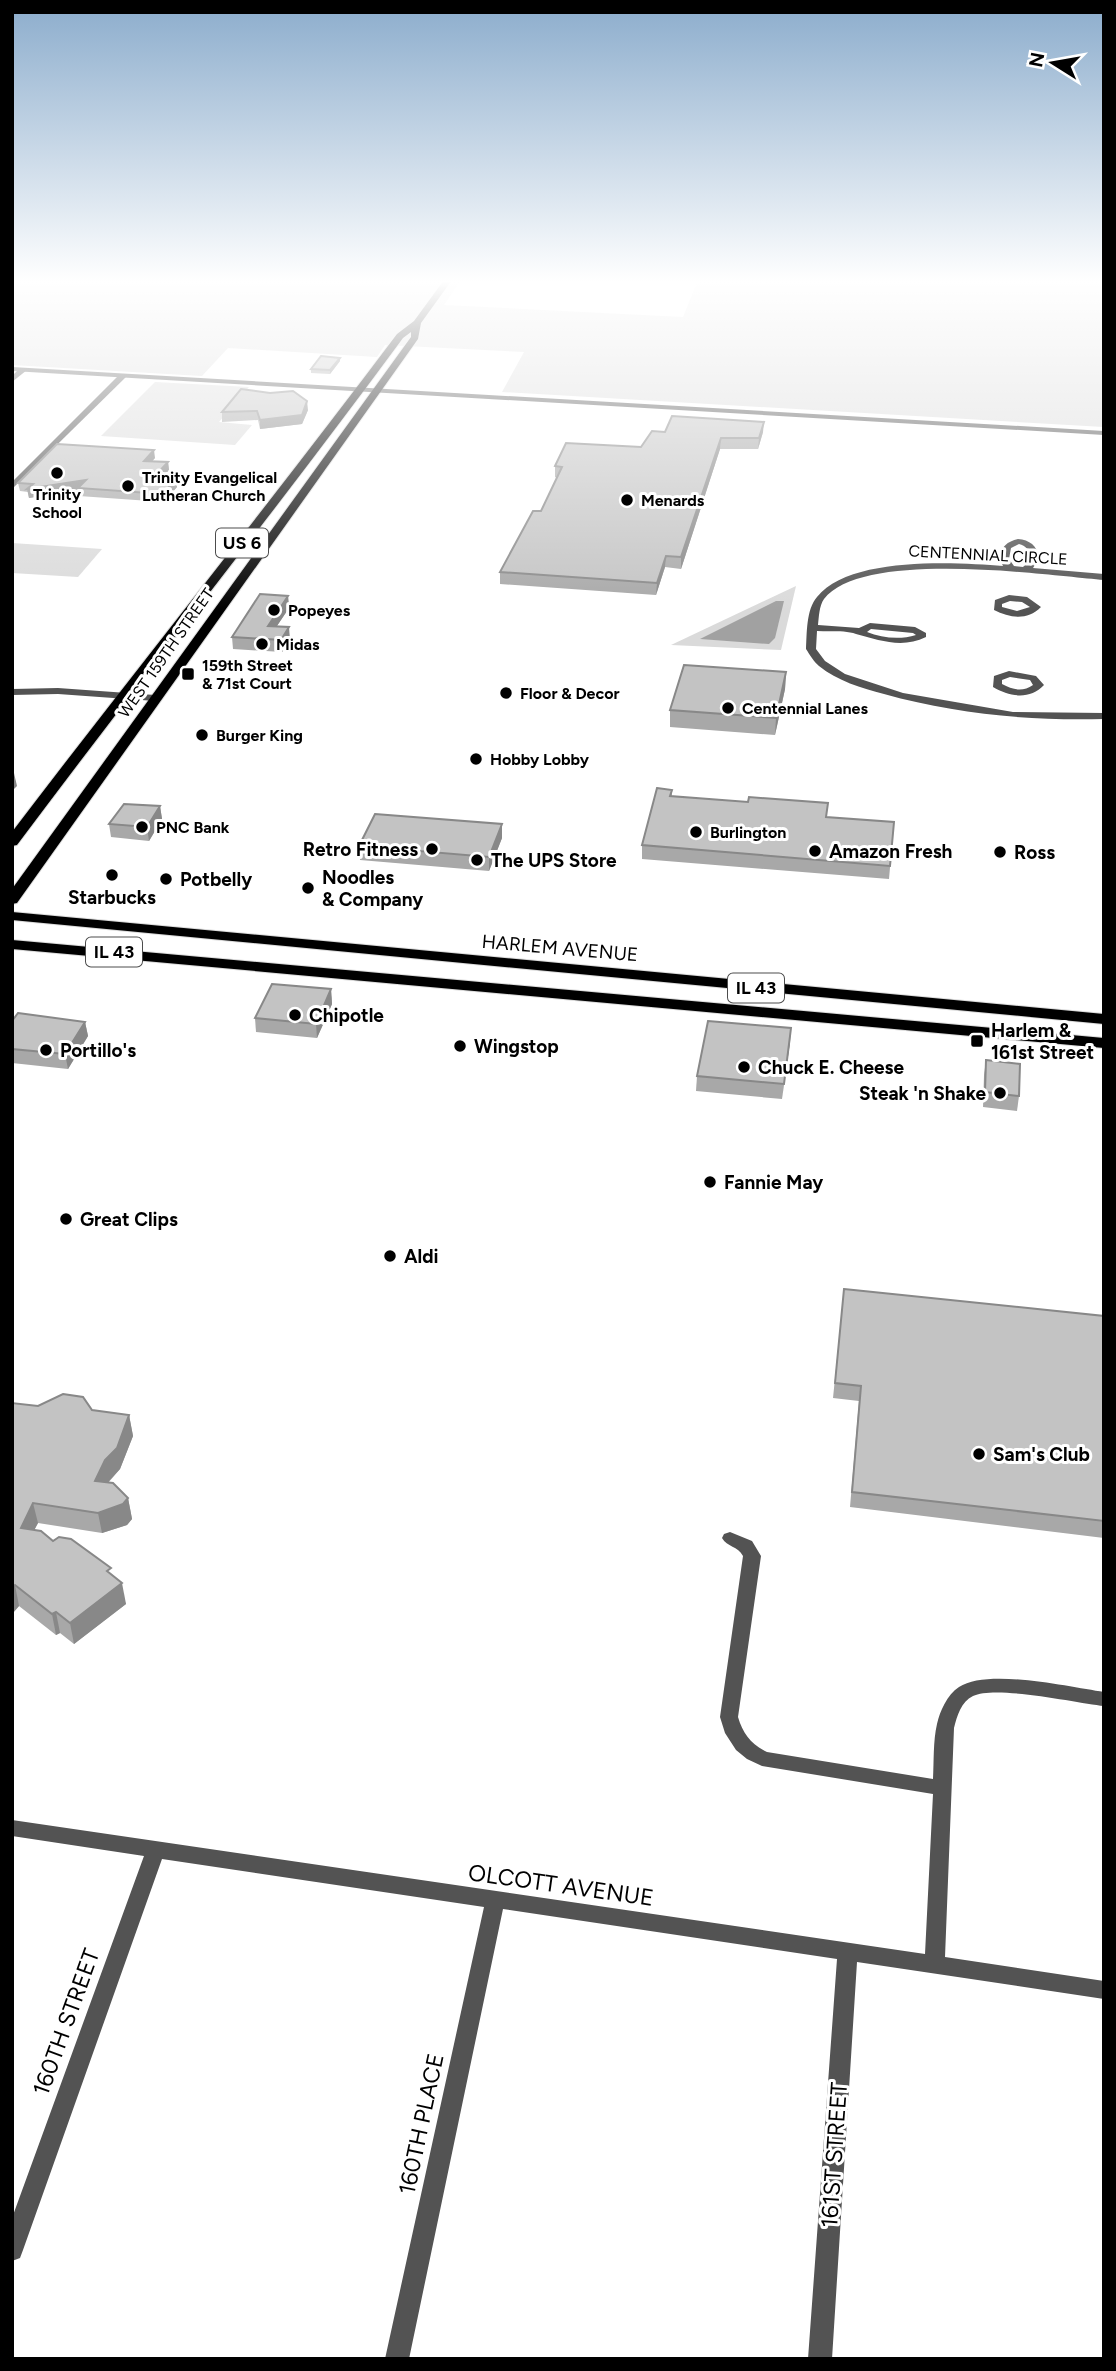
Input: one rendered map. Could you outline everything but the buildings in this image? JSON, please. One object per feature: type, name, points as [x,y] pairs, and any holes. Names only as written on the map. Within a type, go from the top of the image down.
[{"type":"main road","name":"WEST 159TH STREET","points":[[12,842],[119,699],[265,517],[359,391]]},
{"type":"main road","name":"WEST 159TH STREET","points":[[12,900],[376,391]]},
{"type":"main road","name":"HARLEM AVENUE","points":[[12,916],[1104,1019]]},
{"type":"main road","name":"IL 43","points":[[12,944],[1104,1043]]},
{"type":"street","points":[[12,487],[108,391]]},
{"type":"street","points":[[387,391],[1104,433]]},
{"type":"street","name":"CENTENNIAL CIRCLE","points":[[1104,577],[907,566],[862,572],[836,584],[820,598],[812,654],[835,674],[906,697],[1015,716],[1104,716]]},
{"type":"street","points":[[1016,598],[1019,572]]},
{"type":"street","points":[[814,628],[861,631],[868,636],[909,640],[923,635],[911,629],[870,626],[861,631]]},
{"type":"street","points":[[12,692],[51,699],[153,702]]},
{"type":"street","points":[[1015,716],[1016,693]]},
{"type":"street","points":[[730,1538],[746,1545],[752,1556],[729,1717],[734,1738],[748,1753],[769,1761],[942,1788]]},
{"type":"street","points":[[935,1964],[945,1728],[950,1707],[968,1690],[1002,1686],[1104,1699]]},
{"type":"street","name":"OLCOTT AVENUE","points":[[12,1828],[1104,1990]]},
{"type":"street","name":"160TH STREET","points":[[12,2250],[155,1851]]},
{"type":"street","name":"160TH PLACE","points":[[397,2359],[495,1900]]},
{"type":"street","name":"161ST STREET","points":[[820,2359],[848,1951]]},
{"type":"shaded area","points":[[146,391],[246,391],[219,422],[252,425],[235,445],[101,436]]},
{"type":"shaded area","points":[[1104,391],[1104,427],[502,392]]},
{"type":"shaded area","points":[[12,543],[102,549],[78,577],[12,573]]},
{"type":"shaded area","points":[[796,586],[781,650],[671,645]]},
{"type":"shaded area","points":[[776,601],[784,601],[775,638],[769,644],[700,639]]},
{"type":"place","name":"Trinity School","points":[[57,473]]},
{"type":"place","name":"Trinity Evangelical Lutheran Church","points":[[128,486]]},
{"type":"place","name":"Menards","points":[[627,500]]},
{"type":"place","name":"Popeyes","points":[[274,610]]},
{"type":"place","name":"Midas","points":[[262,644]]},
{"type":"place","name":"159th Street & 71st Court","points":[[188,674]]},
{"type":"place","name":"Floor & Decor","points":[[506,693]]},
{"type":"place","name":"Centennial Lanes","points":[[728,708]]},
{"type":"place","name":"Burger King","points":[[202,735]]},
{"type":"place","name":"Hobby Lobby","points":[[476,759]]},
{"type":"place","name":"PNC Bank","points":[[142,827]]},
{"type":"place","name":"Burlington","points":[[696,832]]},
{"type":"place","name":"Retro Fitness","points":[[432,849]]},
{"type":"place","name":"Amazon Fresh","points":[[815,851]]},
{"type":"place","name":"Ross","points":[[1000,852]]},
{"type":"place","name":"The UPS Store","points":[[477,860]]},
{"type":"place","name":"Starbucks","points":[[112,875]]},
{"type":"place","name":"Potbelly","points":[[166,879]]},
{"type":"place","name":"Noodles & Company","points":[[308,888]]},
{"type":"place","name":"Chipotle","points":[[295,1015]]},
{"type":"place","name":"Harlem & 161st Street","points":[[977,1041]]},
{"type":"place","name":"Wingstop","points":[[460,1046]]},
{"type":"place","name":"Portillo's","points":[[46,1050]]},
{"type":"place","name":"Chuck E. Cheese","points":[[744,1067]]},
{"type":"place","name":"Steak 'n Shake","points":[[1000,1093]]},
{"type":"place","name":"Fannie May","points":[[710,1182]]},
{"type":"place","name":"Great Clips","points":[[66,1219]]},
{"type":"place","name":"Aldi","points":[[390,1256]]},
{"type":"place","name":"Sam's Club","points":[[979,1454]]}]
